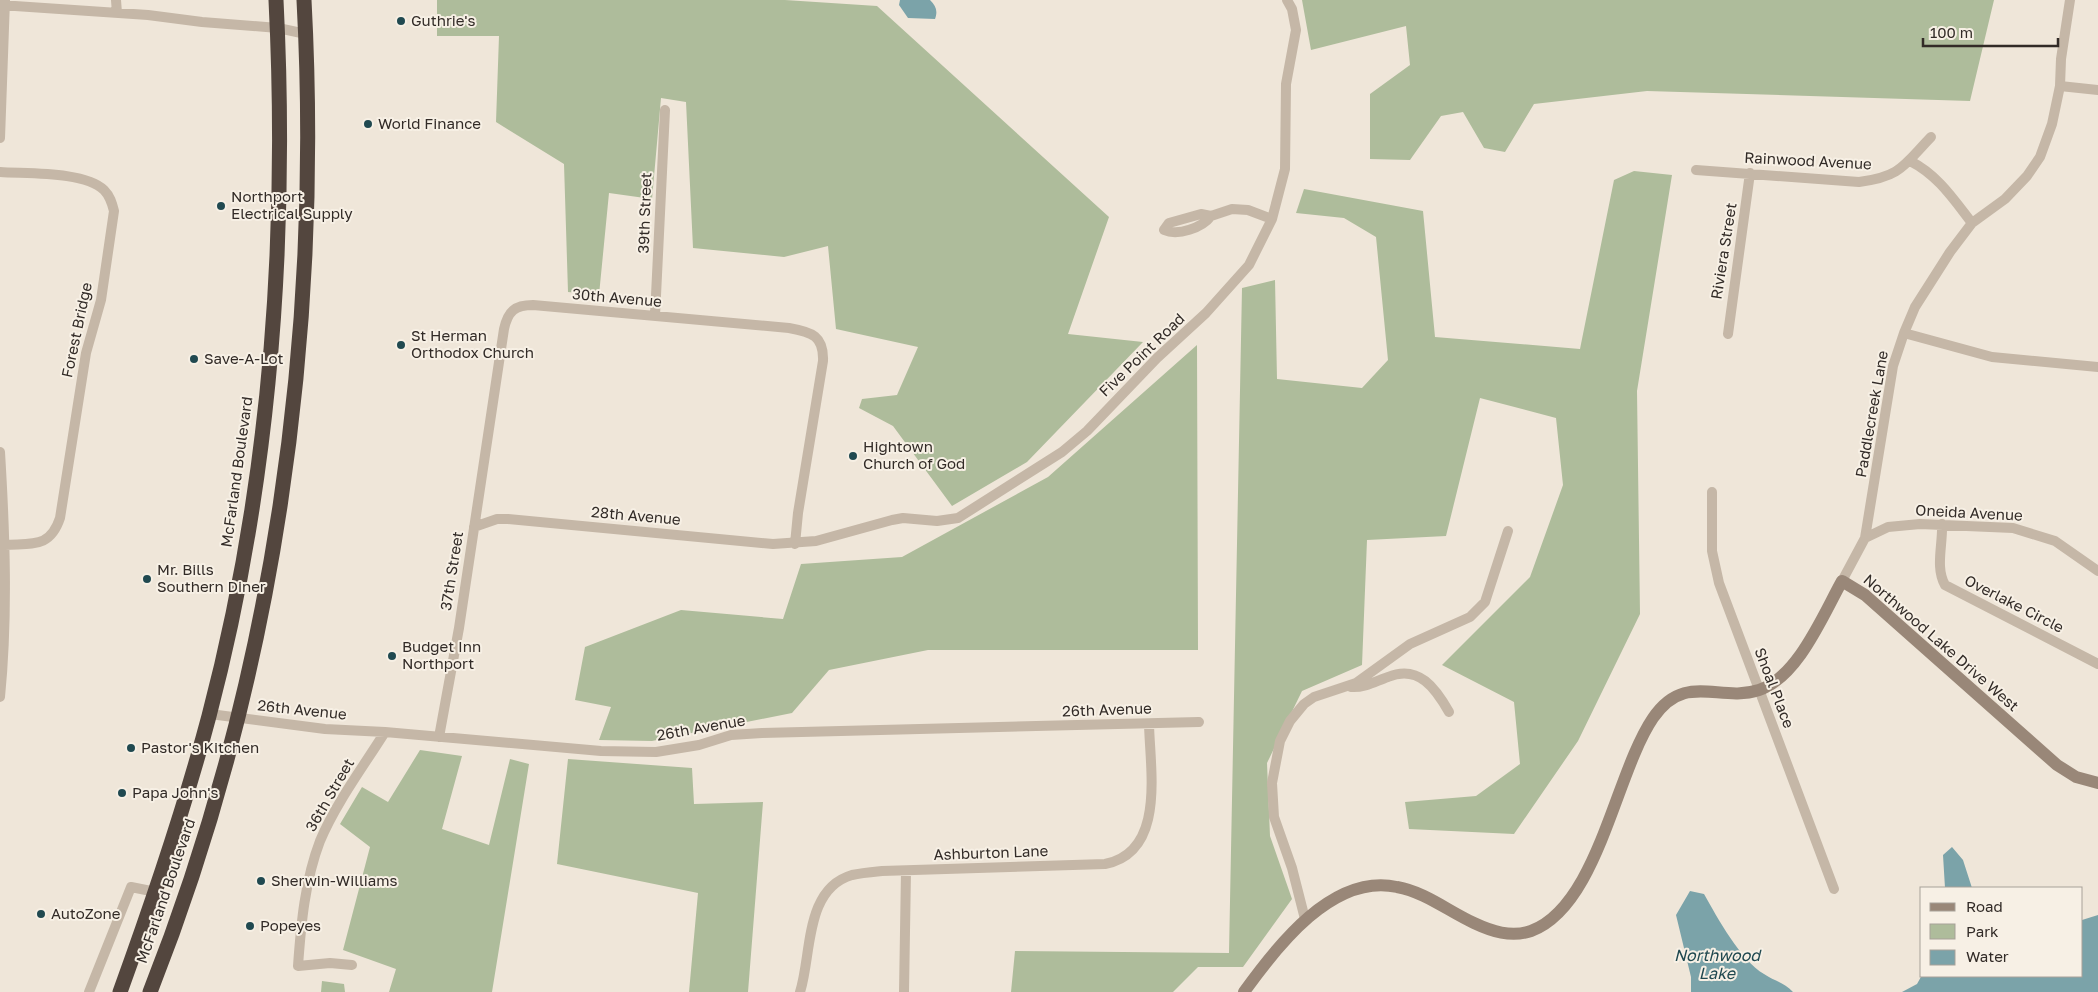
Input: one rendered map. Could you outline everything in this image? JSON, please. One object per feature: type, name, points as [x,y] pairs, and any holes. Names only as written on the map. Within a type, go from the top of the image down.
[{"type":"highway","name":"McFarland Boulevard","points":[[120,992],[156,892],[210,714],[239,576],[250,511],[270,349],[279,185],[278,28],[276,0]]},
{"type":"highway","name":"McFarland Boulevard","points":[[150,992],[205,835],[237,718],[271,556],[293,413],[306,231],[308,156],[304,0]]},
{"type":"street","points":[[116,0],[116,13]]},
{"type":"street","name":"Five Point Road","points":[[795,544],[816,541],[903,518],[937,521],[958,518],[1062,452],[1087,431],[1157,358],[1206,313],[1249,265],[1272,219],[1285,169],[1286,84],[1296,30],[1292,9],[1287,0]]},
{"type":"street","name":"Paddlecreek Lane","points":[[1842,581],[1865,538],[1893,366],[1914,307],[1950,252],[1972,223],[2005,199],[2028,176],[2040,157],[2052,124],[2060,86],[2061,59],[2070,0]]},
{"type":"street","points":[[0,138],[3,4],[278,28],[306,34]]},
{"type":"street","points":[[2060,86],[2098,90]]},
{"type":"street","name":"39th Street","points":[[655,316],[665,110]]},
{"type":"street","name":"Rainwood Avenue","points":[[1696,170],[1859,182],[1881,179],[1901,169],[1931,137]]},
{"type":"street","points":[[1910,161],[1925,169],[1937,180],[1972,223]]},
{"type":"street","name":"Forest Bridge","points":[[0,172],[85,180],[105,191],[111,200],[114,211],[101,300],[86,353],[60,518],[50,538],[40,543],[5,545]]},
{"type":"street","name":"Riviera Street","points":[[1728,334],[1750,173]]},
{"type":"street","points":[[1162,231],[1169,223],[1188,224],[1201,214],[1211,216],[1232,209],[1248,210],[1272,219]]},
{"type":"street","name":"30th Avenue","points":[[492,409],[506,318],[513,309],[522,305],[789,328],[811,334],[820,340],[824,351],[798,513],[795,544]]},
{"type":"street","points":[[1904,333],[1992,357],[2098,367]]},
{"type":"street","name":"37th Street","points":[[439,737],[459,628],[492,409]]},
{"type":"street","points":[[0,452],[6,607],[0,697]]},
{"type":"street","name":"Shoal Place","points":[[1712,492],[1712,550],[1719,583],[1834,889]]},
{"type":"street","points":[[1870,515],[1888,527]]},
{"type":"street","name":"28th Avenue","points":[[474,527],[497,519],[514,519],[740,542],[795,544]]},
{"type":"street","name":"Oneida Avenue","points":[[1865,538],[1888,527],[1942,524],[2012,528],[2031,532],[2055,541],[2098,571]]},
{"type":"street","name":"Overlake Circle","points":[[1942,524],[1943,542],[1939,564],[1940,576],[1945,585],[2098,664]]},
{"type":"street","points":[[1305,919],[1292,868],[1274,817],[1272,783],[1274,762],[1280,741],[1290,721],[1304,704],[1314,697],[1345,687],[1366,677],[1412,644],[1470,617],[1485,602],[1508,531]]},
{"type":"street","name":"Northwood Lake Drive West","points":[[1244,992],[1305,919],[1342,894],[1362,887],[1385,885],[1417,892],[1465,919],[1496,932],[1508,934],[1530,932],[1549,922],[1566,907],[1583,877],[1639,747],[1654,718],[1668,702],[1678,696],[1699,690],[1744,692],[1759,690],[1784,674],[1799,658],[1842,581],[1866,595],[2057,765],[2076,777],[2098,783]]},
{"type":"street","points":[[1345,687],[1367,686],[1391,675],[1405,674],[1420,677],[1432,685],[1449,712]]},
{"type":"street","name":"26th Avenue","points":[[210,714],[325,729],[385,732],[601,752],[645,752],[678,749],[732,735],[1199,722]]},
{"type":"street","name":"Ashburton Lane","points":[[800,992],[814,915],[825,896],[840,880],[850,876],[906,871],[1115,862],[1134,850],[1140,841],[1150,810],[1149,724]]},
{"type":"street","name":"36th Street","points":[[352,965],[330,963],[298,966],[304,907],[320,842],[329,822],[385,732]]},
{"type":"street","points":[[904,992],[906,871]]},
{"type":"street","points":[[89,992],[131,887],[156,892]]},
{"type":"green space","points":[[437,0],[785,0],[877,6],[1109,217],[1068,334],[1143,342],[1027,462],[952,506],[893,426],[859,408],[862,399],[897,395],[918,347],[836,329],[828,246],[784,257],[693,248],[686,102],[661,98],[652,199],[609,193],[599,295],[568,292],[564,164],[496,122],[499,36],[437,36]]},
{"type":"green space","points":[[1302,0],[1994,0],[1970,101],[1647,91],[1534,104],[1505,152],[1484,148],[1463,112],[1441,116],[1410,160],[1370,159],[1370,94],[1410,65],[1406,26],[1311,50]]},
{"type":"green space","points":[[1634,171],[1672,175],[1637,391],[1640,614],[1578,741],[1514,834],[1409,829],[1405,802],[1476,796],[1520,764],[1514,702],[1442,665],[1530,577],[1563,485],[1556,418],[1480,398],[1446,536],[1367,540],[1362,665],[1302,691],[1267,763],[1270,836],[1292,899],[1243,967],[1198,967],[1173,992],[1011,992],[1015,951],[1229,953],[1242,288],[1275,280],[1277,379],[1362,388],[1388,360],[1376,237],[1344,218],[1296,213],[1304,189],[1423,211],[1435,337],[1580,349],[1614,180]]},
{"type":"green space","points":[[1197,345],[1198,650],[928,650],[829,670],[792,713],[652,741],[599,740],[611,707],[575,700],[585,647],[681,610],[783,619],[801,564],[902,557],[1048,477]]},
{"type":"green space","points":[[420,750],[462,756],[442,829],[489,845],[510,759],[529,764],[492,992],[389,992],[396,969],[343,950],[370,847],[340,824],[362,787],[388,802]]},
{"type":"green space","points":[[568,759],[692,768],[694,804],[763,802],[748,992],[689,992],[698,893],[557,864]]},
{"type":"green space","points":[[322,981],[344,984],[345,992],[321,992]]},
{"type":"water","points":[[900,0],[930,0],[936,9],[935,19],[908,18],[899,5]]},
{"type":"water","points":[[1952,847],[1963,860],[1972,887],[1945,887],[1943,855]]},
{"type":"water","name":"Northwood Lake","points":[[1690,891],[1704,894],[1730,938],[1755,968],[1793,992],[1691,992],[1691,977],[1676,915]]},
{"type":"water","points":[[2098,915],[2098,992],[1902,992],[1917,984],[1921,977],[2083,977],[2083,920]]},
{"type":"place","name":"Guthrie's","points":[[401,21]]},
{"type":"place","name":"World Finance","points":[[368,124]]},
{"type":"place","name":"Northport Electrical Supply","points":[[221,206]]},
{"type":"place","name":"St Herman Orthodox Church","points":[[401,345]]},
{"type":"place","name":"Save-A-Lot","points":[[194,359]]},
{"type":"place","name":"Hightown Church of God","points":[[853,456]]},
{"type":"place","name":"Mr. Bills Southern Diner","points":[[147,579]]},
{"type":"place","name":"Budget Inn Northport","points":[[392,656]]},
{"type":"place","name":"Pastor's Kitchen","points":[[131,748]]},
{"type":"place","name":"Papa John's","points":[[122,793]]},
{"type":"place","name":"Sherwin-Williams","points":[[261,881]]},
{"type":"place","name":"AutoZone","points":[[41,914]]},
{"type":"place","name":"Popeyes","points":[[250,926]]}]
